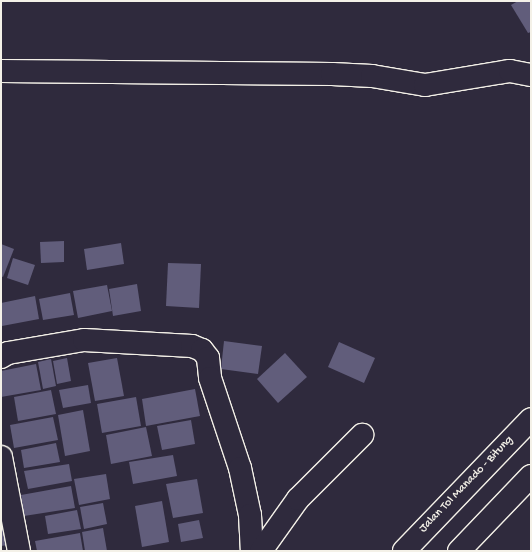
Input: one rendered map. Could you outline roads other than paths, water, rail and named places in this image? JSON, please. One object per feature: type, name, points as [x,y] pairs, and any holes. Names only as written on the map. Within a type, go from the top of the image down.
[{"type":"main road","points":[[1,71],[332,74],[372,76],[425,85],[510,71],[531,76]]},
{"type":"main road","points":[[1,357],[8,353],[84,340],[192,346],[202,350],[208,358],[210,378],[240,468],[250,515],[252,551]]},
{"type":"main road","name":"Jalan Tol Manado - Bitung","points":[[404,551],[531,419]]},
{"type":"main road","points":[[260,551],[298,499],[362,435]]},
{"type":"main road","points":[[1,457],[19,551]]},
{"type":"main road","points":[[459,551],[531,476]]}]
